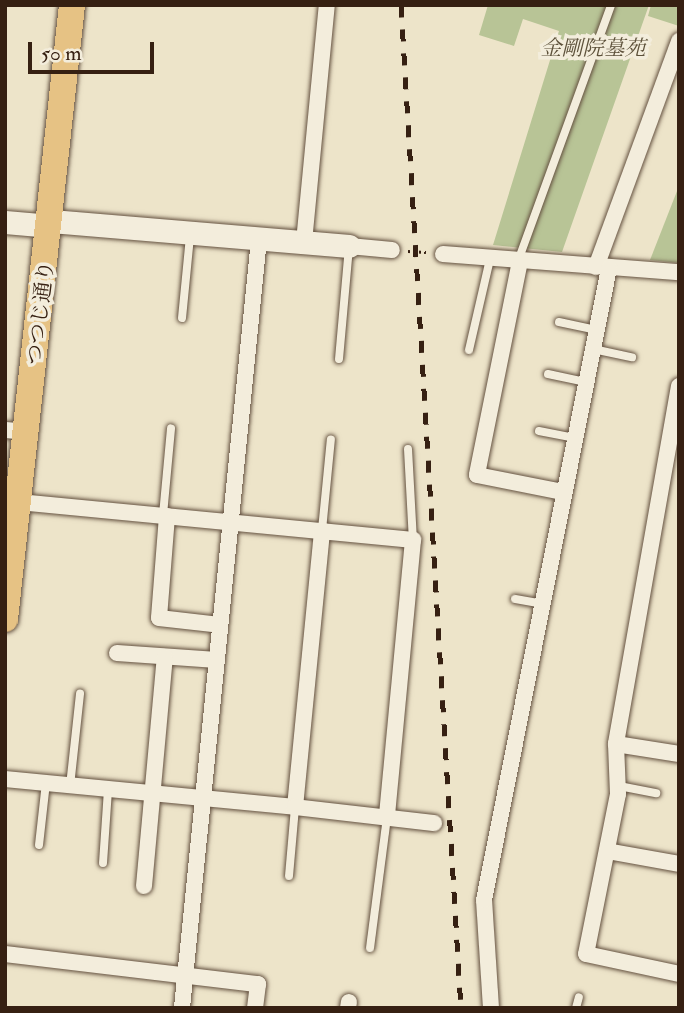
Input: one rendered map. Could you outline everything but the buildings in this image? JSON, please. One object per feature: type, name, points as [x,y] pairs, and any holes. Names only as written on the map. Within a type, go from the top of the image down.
[{"type":"main road","name":"つつじ通り","points":[[5,620],[19,502],[16,431],[51,224],[72,5]]},
{"type":"street","points":[[304,242],[327,5]]},
{"type":"street","points":[[491,1008],[484,900],[597,330],[602,267],[679,41]]},
{"type":"street","points":[[5,222],[392,250]]},
{"type":"street","points":[[182,1008],[259,239]]},
{"type":"street","points":[[443,254],[679,272]]},
{"type":"street","points":[[519,261],[477,475],[563,492]]},
{"type":"street","points":[[679,387],[616,744],[619,786],[586,954],[679,974]]},
{"type":"street","points":[[19,502],[413,540],[387,817]]},
{"type":"street","points":[[165,515],[159,618],[220,625]]},
{"type":"street","points":[[295,807],[322,530]]},
{"type":"street","points":[[117,653],[216,660]]},
{"type":"street","points":[[144,886],[155,794],[165,657]]},
{"type":"street","points":[[616,744],[677,753],[679,736]]},
{"type":"street","points":[[5,779],[435,823]]},
{"type":"street","points":[[607,851],[679,864]]},
{"type":"street","points":[[5,954],[258,984],[255,1008]]},
{"type":"lane","points":[[519,261],[611,5]]},
{"type":"lane","points":[[182,318],[191,234]]},
{"type":"lane","points":[[339,359],[349,246]]},
{"type":"lane","points":[[469,351],[490,259]]},
{"type":"lane","points":[[559,322],[597,330]]},
{"type":"lane","points":[[593,349],[632,357]]},
{"type":"lane","points":[[548,374],[586,382]]},
{"type":"lane","points":[[165,515],[170,428]]},
{"type":"lane","points":[[539,431],[574,438]]},
{"type":"lane","points":[[322,530],[331,439]]},
{"type":"lane","points":[[408,449],[413,540]]},
{"type":"lane","points":[[515,598],[543,604]]},
{"type":"lane","points":[[71,786],[80,694]]},
{"type":"lane","points":[[39,845],[46,783]]},
{"type":"lane","points":[[619,786],[656,793]]},
{"type":"lane","points":[[103,863],[108,789]]},
{"type":"lane","points":[[289,876],[295,807]]},
{"type":"lane","points":[[370,947],[387,817]]},
{"type":"lane","points":[[576,1008],[579,996]]},
{"type":"path","points":[[392,250],[443,254]]},
{"type":"green space","name":"金剛院墓苑","points":[[488,5],[649,5],[562,252],[493,245],[559,31],[523,19],[514,46],[479,35]]},
{"type":"green space","points":[[651,5],[679,5],[679,26],[648,16]]},
{"type":"green space","points":[[679,186],[679,263],[650,260]]},
{"type":"railway","points":[[401,5],[461,1008]]}]
